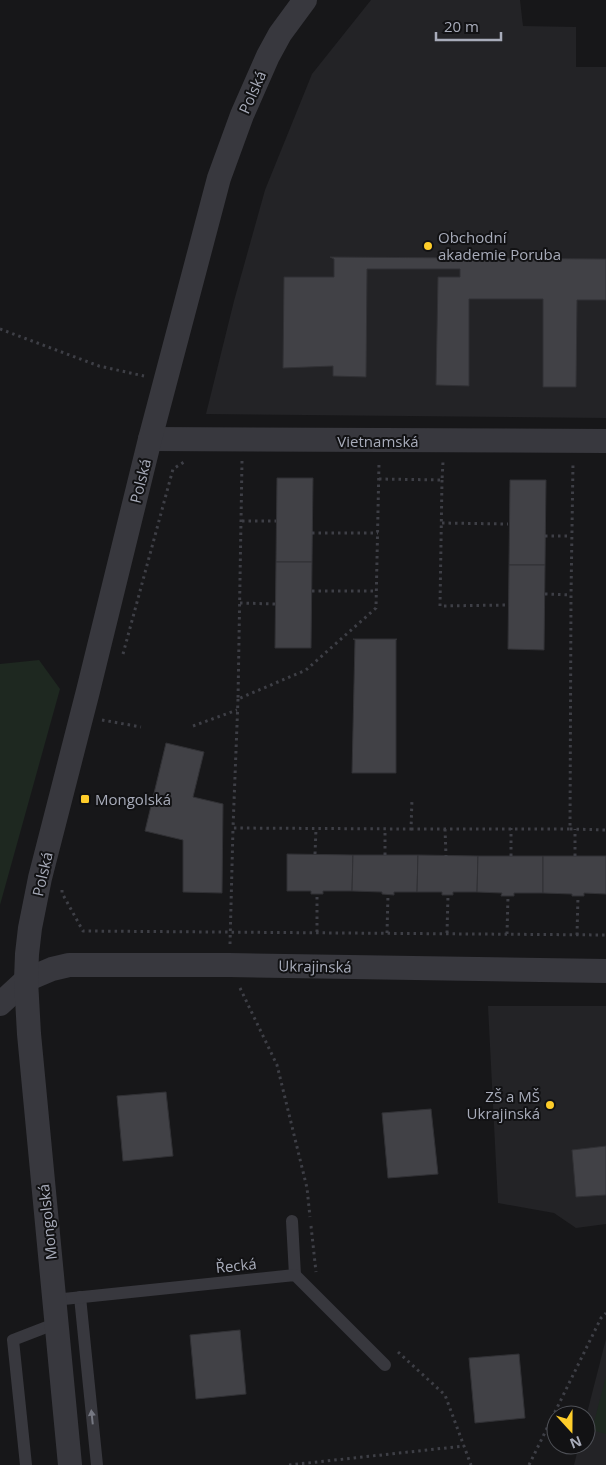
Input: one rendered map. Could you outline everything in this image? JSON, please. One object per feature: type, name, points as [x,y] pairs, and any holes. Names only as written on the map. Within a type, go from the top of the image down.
[{"type":"street","name":"Polská","points":[[26,980],[30,928],[40,878],[150,439],[219,178],[231,142],[272,48],[305,0]]},
{"type":"street","name":"Vietnamská","points":[[150,439],[606,441]]},
{"type":"street","name":"Ukrajinská","points":[[0,1004],[26,980],[70,964],[606,971]]},
{"type":"street","name":"Mongolská","points":[[26,980],[29,1034],[70,1465]]},
{"type":"lane","points":[[292,1221],[295,1275],[385,1365]]},
{"type":"lane","name":"Řecká","points":[[26,1465],[13,1340],[80,1297],[295,1275]]},
{"type":"lane","points":[[80,1297],[97,1465]]},
{"type":"path","points":[[0,329],[98,366],[166,380]]},
{"type":"path","points":[[242,454],[238,699],[229,965],[277,1065],[307,1188],[317,1280]]},
{"type":"path","points":[[238,699],[306,670],[376,608],[380,454]]},
{"type":"path","points":[[443,456],[440,606],[508,605]]},
{"type":"path","points":[[570,829],[570,595],[573,457]]},
{"type":"path","points":[[122,655],[173,470],[189,458]]},
{"type":"path","points":[[379,478],[442,480]]},
{"type":"path","points":[[242,521],[276,522]]},
{"type":"path","points":[[442,523],[508,524]]},
{"type":"path","points":[[312,533],[378,533]]},
{"type":"path","points":[[545,536],[571,536]]},
{"type":"path","points":[[312,591],[376,591]]},
{"type":"path","points":[[545,594],[570,595]]},
{"type":"path","points":[[240,603],[275,604]]},
{"type":"path","points":[[193,726],[237,710]]},
{"type":"path","points":[[102,730],[107,711]]},
{"type":"path","points":[[104,720],[141,727]]},
{"type":"path","points":[[411,829],[412,799]]},
{"type":"path","points":[[233,828],[606,830]]},
{"type":"path","points":[[511,856],[512,828]]},
{"type":"path","points":[[315,854],[316,829]]},
{"type":"path","points":[[385,829],[385,855]]},
{"type":"path","points":[[445,829],[446,856]]},
{"type":"path","points":[[575,856],[576,829]]},
{"type":"path","points":[[64,884],[62,893],[83,930],[606,935]]},
{"type":"path","points":[[317,894],[317,932]]},
{"type":"path","points":[[387,933],[388,894]]},
{"type":"path","points":[[447,933],[448,895]]},
{"type":"path","points":[[507,934],[508,896]]},
{"type":"path","points":[[577,935],[578,896]]},
{"type":"path","points":[[529,1465],[601,1318],[606,1313]]},
{"type":"path","points":[[396,1350],[445,1395],[471,1465]]},
{"type":"path","points":[[290,1465],[464,1446]]},
{"type":"shaded area","name":"Obchodní akademie Poruba","points":[[371,0],[520,0],[523,26],[576,27],[576,67],[606,67],[606,418],[206,414],[234,301],[265,190],[312,74]]},
{"type":"shaded area","points":[[39,660],[60,689],[0,905],[0,664]]},
{"type":"shaded area","name":"ZŠ a MŠ Ukrajinská","points":[[488,1006],[606,1006],[606,1224],[576,1228],[554,1213],[498,1203]]},
{"type":"shaded area","points":[[606,1339],[606,1465],[574,1465],[576,1455],[596,1455],[596,1405],[589,1405]]},
{"type":"shaded area","points":[[606,1376],[606,1434],[596,1431],[596,1415]]},
{"type":"building","points":[[330,257],[606,259],[606,300],[577,300],[576,387],[543,387],[543,299],[469,299],[469,386],[436,385],[438,277],[460,277],[460,269],[367,269],[366,377],[333,376],[333,366],[283,368],[284,277],[334,277],[334,259]]},
{"type":"building","points":[[277,478],[313,478],[312,562],[276,562]]},
{"type":"building","points":[[510,480],[546,480],[545,565],[509,565]]},
{"type":"building","points":[[276,562],[312,562],[311,648],[275,648]]},
{"type":"building","points":[[509,565],[545,565],[544,650],[508,649]]},
{"type":"building","points":[[353,639],[397,639],[396,773],[352,773],[355,640]]},
{"type":"building","points":[[166,743],[204,752],[193,797],[223,804],[222,893],[183,892],[183,840],[145,831]]},
{"type":"building","points":[[287,854],[353,855],[352,891],[323,891],[323,894],[311,894],[311,891],[287,891]]},
{"type":"building","points":[[353,855],[418,855],[417,892],[394,892],[394,895],[382,894],[382,892],[352,891]]},
{"type":"building","points":[[418,855],[478,856],[477,892],[453,892],[453,895],[442,895],[442,892],[417,892]]},
{"type":"building","points":[[478,856],[543,856],[543,893],[514,893],[514,896],[501,896],[502,893],[477,892]]},
{"type":"building","points":[[543,856],[606,856],[606,894],[584,893],[584,896],[572,896],[572,894],[543,893]]},
{"type":"building","points":[[166,1092],[173,1156],[123,1161],[117,1096]]},
{"type":"building","points":[[431,1109],[438,1174],[388,1178],[382,1113]]},
{"type":"building","points":[[606,1146],[606,1195],[576,1197],[572,1150]]},
{"type":"building","points":[[240,1330],[246,1394],[196,1399],[190,1335]]},
{"type":"building","points":[[519,1354],[525,1418],[475,1423],[469,1358]]},
{"type":"place","name":"Obchodní akademie Poruba","points":[[428,246]]},
{"type":"place","name":"Mongolská","points":[[85,799]]},
{"type":"place","name":"ZŠ a MŠ Ukrajinská","points":[[550,1105]]}]
